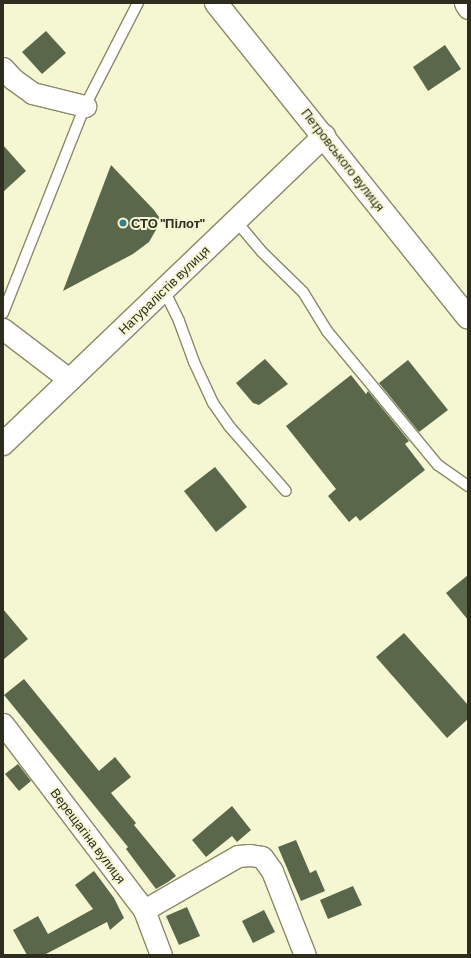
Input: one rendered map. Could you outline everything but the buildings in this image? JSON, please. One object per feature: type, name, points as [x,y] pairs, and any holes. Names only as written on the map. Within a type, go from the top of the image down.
[{"type":"street","name":"Петровського вулиця","points":[[216,3],[465,308]]},
{"type":"street","points":[[465,3],[468,8]]},
{"type":"street","points":[[3,68],[13,79],[32,93],[85,106]]},
{"type":"street","name":"Натуралістів вулиця","points":[[3,444],[324,136]]},
{"type":"street","points":[[3,329],[70,380]]},
{"type":"street","name":"Верещагіна вулиця","points":[[3,724],[144,910],[160,955]]},
{"type":"street","points":[[144,910],[238,856],[250,855],[262,857],[272,871],[305,955]]},
{"type":"lane","points":[[3,313],[85,106],[138,3]]},
{"type":"lane","points":[[236,221],[262,252],[303,292],[327,331],[438,466],[468,486]]},
{"type":"lane","points":[[164,290],[179,321],[194,362],[213,403],[229,426],[286,491]]},
{"type":"place","name":"СТО \"Пілот\"","points":[[123,223]]}]
